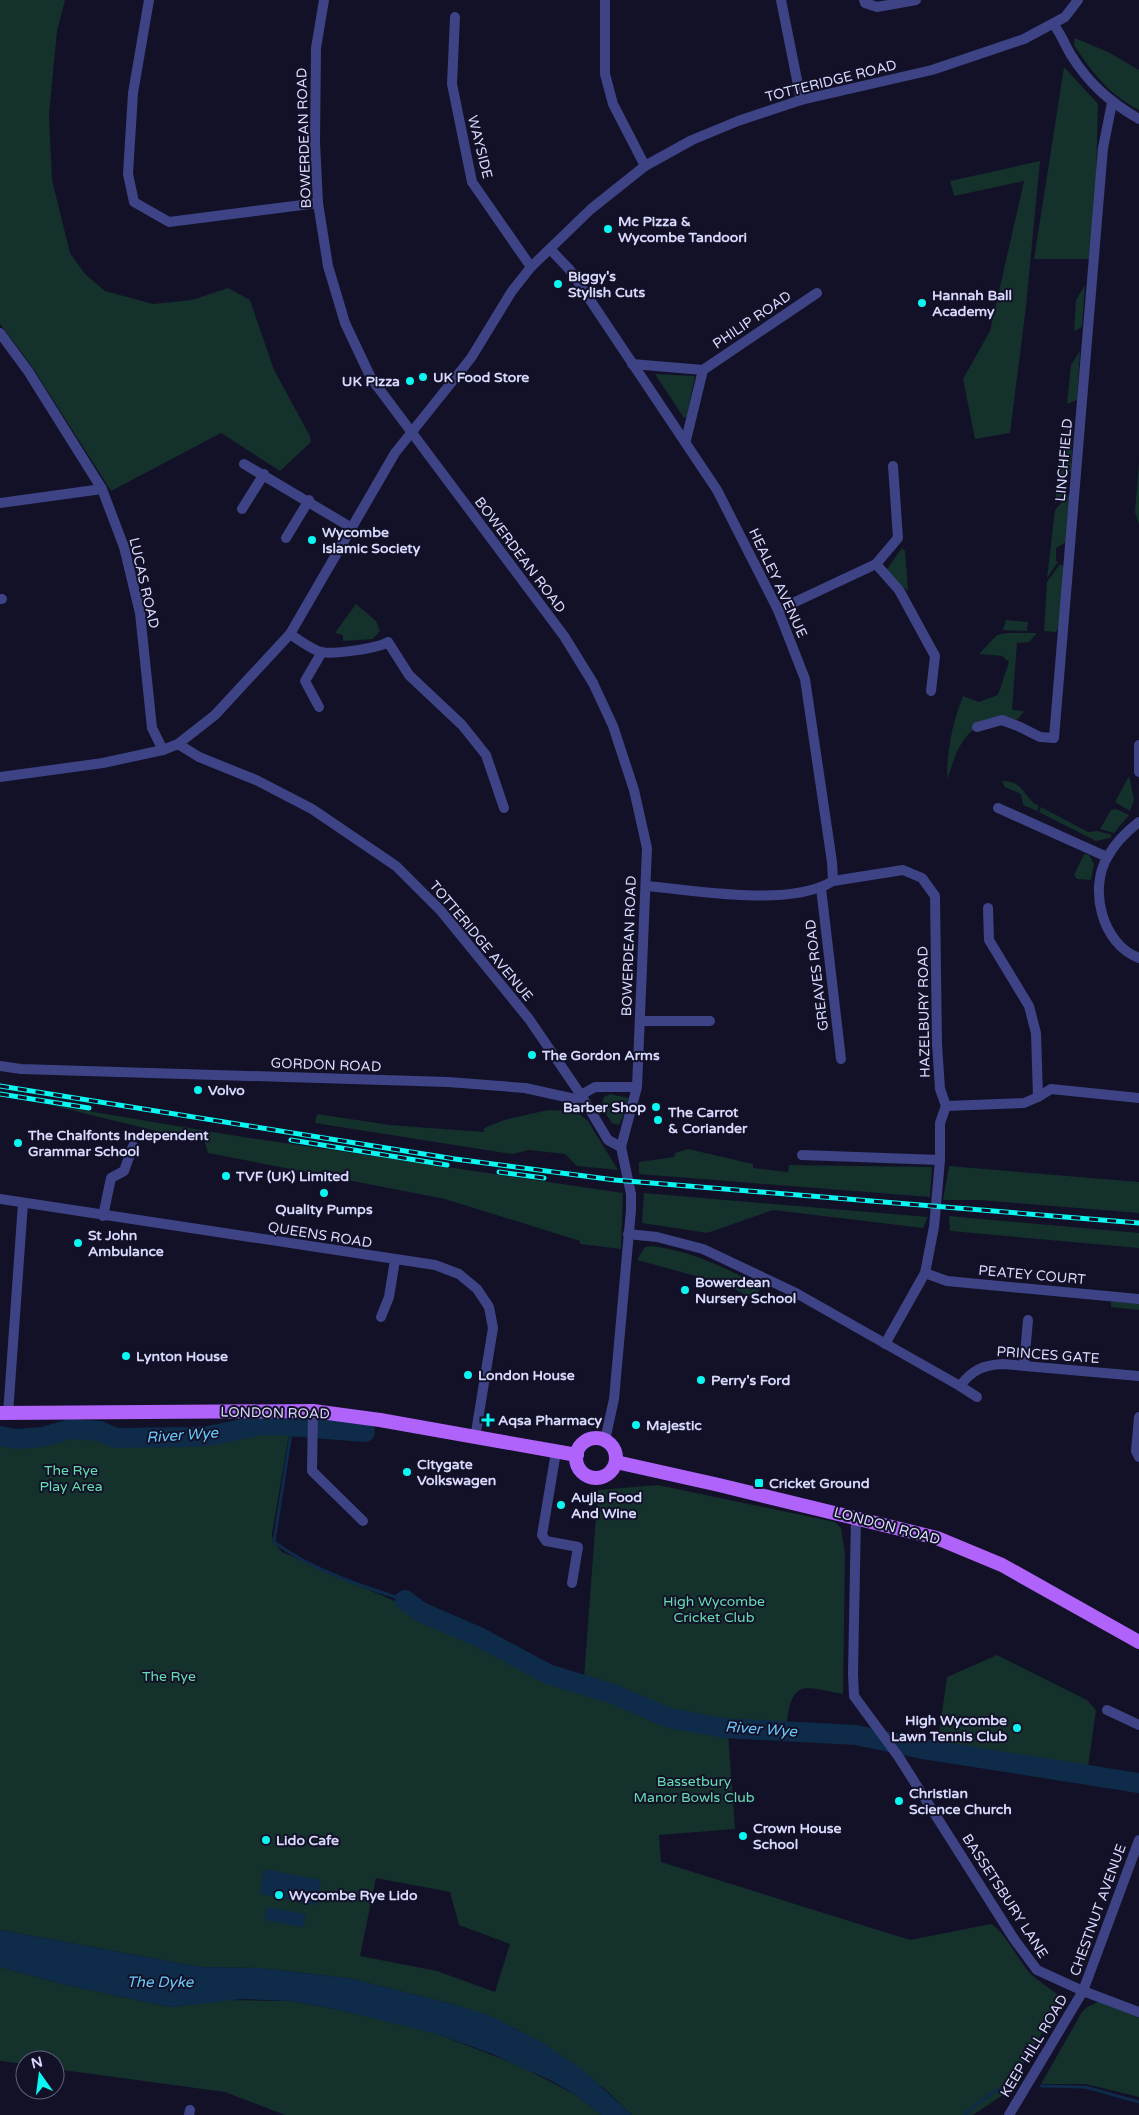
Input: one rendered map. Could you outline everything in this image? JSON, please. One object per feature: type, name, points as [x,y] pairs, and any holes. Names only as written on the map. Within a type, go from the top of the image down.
[{"type":"main road","name":"LONDON ROAD","points":[[4,1413],[313,1411],[380,1420],[577,1455]]},
{"type":"main road","points":[[589,1440],[605,1440],[614,1449],[616,1462],[611,1472],[602,1477],[595,1478],[583,1473],[579,1468],[577,1455],[583,1443],[589,1440]]},
{"type":"main road","name":"LONDON ROAD","points":[[616,1462],[856,1517],[937,1538],[1002,1565],[1110,1628],[1139,1642]]},
{"type":"street","points":[[149,0],[133,93],[128,174],[134,202],[169,222],[318,203]]},
{"type":"street","name":"BOWERDEAN ROAD","points":[[324,0],[316,48],[315,142],[318,203],[328,266],[345,323],[371,378],[564,636],[593,683],[613,726],[634,790],[646,848],[637,1087]]},
{"type":"street","points":[[605,0],[605,74],[613,104],[645,166]]},
{"type":"street","points":[[781,0],[801,100]]},
{"type":"street","points":[[864,0],[865,3],[877,7],[916,0]]},
{"type":"street","name":"TOTTERIDGE ROAD","points":[[0,777],[103,763],[163,750],[178,744],[214,715],[290,634],[394,453],[471,358],[512,291],[531,268],[591,209],[645,166],[692,140],[801,100],[932,70],[1024,39],[1054,25],[1065,17],[1078,0]]},
{"type":"street","name":"WAYSIDE","points":[[455,16],[452,35],[452,84],[472,182],[531,268]]},
{"type":"street","points":[[1054,25],[1072,56],[1095,86],[1112,103],[1139,119]]},
{"type":"street","name":"LINCHFIELD","points":[[976,727],[1002,720],[1020,726],[1040,737],[1054,738],[1103,148],[1112,103]]},
{"type":"street","name":"HEALEY AVENUE","points":[[550,249],[570,270],[632,364],[686,440],[717,490],[778,610],[805,679],[832,862],[833,881]]},
{"type":"street","name":"PHILIP ROAD","points":[[702,370],[817,293]]},
{"type":"street","name":"LUCAS ROAD","points":[[0,333],[28,370],[102,489],[124,547],[140,613],[152,728],[163,750]]},
{"type":"street","points":[[632,364],[702,370],[686,440]]},
{"type":"street","points":[[244,464],[309,500],[352,528]]},
{"type":"street","points":[[778,610],[876,564],[898,538],[893,466]]},
{"type":"street","points":[[242,509],[264,474]]},
{"type":"street","points":[[0,503],[102,489]]},
{"type":"street","points":[[286,538],[309,500]]},
{"type":"street","points":[[876,564],[899,590],[935,656],[931,691]]},
{"type":"street","points":[[290,634],[322,652],[382,646],[388,642],[409,675],[462,725],[486,755],[504,808]]},
{"type":"street","points":[[318,707],[305,681],[322,652]]},
{"type":"street","name":"TOTTERIDGE AVENUE","points":[[178,744],[199,757],[256,780],[312,809],[396,866],[441,911],[528,1019],[581,1095]]},
{"type":"street","points":[[1139,745],[1139,772]]},
{"type":"street","points":[[998,808],[1107,857]]},
{"type":"street","points":[[1139,822],[1123,834],[1107,857],[1100,885],[1101,910],[1110,934],[1127,953],[1139,958]]},
{"type":"street","name":"HAZELBURY ROAD","points":[[833,881],[903,870],[922,878],[936,896],[937,1044],[940,1089],[946,1106],[940,1123],[939,1180],[934,1227],[925,1273]]},
{"type":"street","points":[[646,886],[752,895],[801,892],[821,888],[833,881]]},
{"type":"street","name":"GREAVES ROAD","points":[[821,888],[840,1059]]},
{"type":"street","points":[[988,908],[989,940],[1029,1006],[1036,1033],[1038,1097]]},
{"type":"street","points":[[640,1021],[710,1021]]},
{"type":"street","name":"GORDON ROAD","points":[[0,1066],[21,1070],[448,1082],[525,1088],[575,1099],[581,1095]]},
{"type":"street","points":[[605,1440],[614,1399],[631,1194],[621,1147],[637,1087],[596,1087],[581,1095],[608,1140],[621,1147]]},
{"type":"street","points":[[946,1106],[1024,1103],[1051,1089],[1139,1098]]},
{"type":"street","points":[[103,1216],[111,1178],[124,1171],[133,1146]]},
{"type":"street","points":[[802,1155],[940,1160]]},
{"type":"street","name":"QUEENS ROAD","points":[[0,1199],[436,1265],[459,1274],[477,1289],[488,1307],[493,1328],[475,1438]]},
{"type":"street","points":[[4,1413],[23,1203]]},
{"type":"street","points":[[628,1234],[657,1237],[703,1249],[796,1293],[977,1397]]},
{"type":"street","points":[[381,1317],[389,1297],[395,1260]]},
{"type":"street","points":[[885,1344],[925,1273]]},
{"type":"street","name":"PEATEY COURT","points":[[925,1273],[947,1281],[1139,1299]]},
{"type":"street","points":[[1024,1365],[1028,1320]]},
{"type":"street","name":"PRINCES GATE","points":[[960,1386],[969,1374],[986,1365],[1024,1365],[1139,1376]]},
{"type":"street","points":[[313,1411],[312,1471],[363,1521]]},
{"type":"street","points":[[1139,1417],[1136,1451],[1139,1457]]},
{"type":"street","points":[[556,1452],[542,1535],[546,1541],[578,1547],[572,1583]]},
{"type":"street","name":"BASSETSBURY LANE","points":[[856,1517],[854,1696],[898,1756],[1014,1939],[1037,1970],[1083,1991],[1139,2012]]},
{"type":"street","points":[[1107,1710],[1139,1725]]},
{"type":"street","name":"CHESTNUT AVENUE","points":[[1083,1991],[1139,1840]]},
{"type":"street","name":"KEEP HILL ROAD","points":[[1009,2115],[1083,1991]]},
{"type":"green space","points":[[0,0],[65,0],[57,31],[49,115],[52,180],[70,253],[85,274],[105,291],[153,304],[192,300],[228,288],[250,300],[274,370],[310,436],[311,442],[280,471],[221,433],[111,491],[31,365],[0,324]]},
{"type":"green space","points":[[1075,38],[1108,52],[1139,70],[1139,110],[1119,98],[1102,82],[1074,45]]},
{"type":"green space","points":[[1064,67],[1098,104],[1094,259],[1034,259]]},
{"type":"green space","points":[[1040,161],[1026,306],[1010,433],[975,439],[963,379],[990,331],[1024,181],[954,196],[950,181]]},
{"type":"green space","points":[[1085,285],[1082,327],[1074,331],[1076,300]]},
{"type":"green space","points":[[1080,351],[1077,400],[1067,404],[1071,365]]},
{"type":"green space","points":[[655,374],[695,376],[687,416],[684,418]]},
{"type":"green space","points":[[1073,422],[1071,471],[1062,476],[1061,488],[1065,492],[1055,504],[1062,438]]},
{"type":"green space","points":[[1139,463],[1139,524],[1135,512]]},
{"type":"green space","points":[[1069,494],[1066,542],[1056,548],[1056,561],[1058,562],[1047,578],[1055,510]]},
{"type":"green space","points":[[902,548],[905,551],[908,591],[885,572]]},
{"type":"green space","points":[[1060,564],[1064,567],[1059,627],[1056,632],[1044,631],[1047,582]]},
{"type":"green space","points":[[356,604],[376,621],[380,631],[373,639],[343,641],[343,635],[335,633]]},
{"type":"green space","points":[[1006,620],[1028,622],[1027,631],[1003,630]]},
{"type":"green space","points":[[1037,633],[1029,642],[1017,643],[1012,710],[1024,711],[1018,719],[980,726],[966,737],[953,762],[947,780],[951,737],[963,696],[979,702],[998,695],[1009,662],[1002,656],[979,654],[997,635]]},
{"type":"green space","points":[[1129,776],[1134,800],[1130,811],[1115,802]]},
{"type":"green space","points":[[1002,781],[1016,784],[1020,787],[1029,799],[1039,806],[1037,811],[1023,805],[1021,794],[1005,787]]},
{"type":"green space","points":[[1041,807],[1088,832],[1097,831],[1112,835],[1110,838],[1096,841],[1039,812]]},
{"type":"green space","points":[[1116,809],[1129,815],[1114,833],[1100,829],[1111,810]]},
{"type":"green space","points":[[1084,854],[1089,855],[1094,864],[1091,880],[1077,879],[1074,875]]},
{"type":"green space","points":[[610,1094],[628,1098],[627,1107],[619,1125],[612,1123],[601,1107],[604,1097]]},
{"type":"green space","points":[[46,1104],[243,1137],[623,1193],[621,1249],[580,1244],[580,1241],[445,1199],[208,1153],[203,1137],[173,1135]]},
{"type":"green space","points":[[548,1110],[576,1111],[588,1121],[618,1170],[577,1166],[565,1154],[529,1150],[512,1154],[315,1123],[317,1114],[390,1125],[484,1132],[484,1128],[504,1120]]},
{"type":"green space","points":[[688,1149],[753,1164],[753,1168],[788,1172],[789,1165],[932,1167],[930,1197],[639,1174],[639,1162],[674,1157],[675,1153]]},
{"type":"green space","points":[[949,1166],[1139,1182],[1139,1213],[979,1200],[943,1200]]},
{"type":"green space","points":[[644,1193],[928,1217],[923,1228],[773,1210],[707,1233],[642,1223]]},
{"type":"green space","points":[[949,1216],[1139,1233],[1139,1248],[950,1231]]},
{"type":"green space","points":[[652,1246],[695,1256],[761,1286],[755,1300],[725,1284],[637,1260],[645,1247]]},
{"type":"green space","points":[[1111,1301],[1139,1304],[1139,1310],[1111,1307]]},
{"type":"green space","name":"The Rye","points":[[259,1431],[289,1434],[272,1534],[273,1541],[282,1552],[406,1606],[406,1610],[433,1624],[443,1626],[557,1682],[603,1696],[633,1710],[684,1728],[728,1733],[735,1829],[659,1835],[661,1862],[910,1940],[991,1924],[996,1927],[1029,1972],[1063,1998],[1006,2093],[973,2115],[632,2115],[604,2088],[517,2029],[456,2005],[348,1978],[260,1968],[200,1967],[0,1930],[0,1438],[61,1434],[164,1440]],"holes":[[[376,1878],[450,1892],[459,1925],[510,1944],[495,1992],[437,1971],[360,1956]]]},
{"type":"green space","name":"High Wycombe Cricket Club","points":[[658,1485],[835,1522],[841,1528],[845,1554],[843,1694],[811,1688],[797,1692],[789,1708],[787,1722],[710,1719],[675,1712],[638,1696],[584,1678],[598,1490]]},
{"type":"green space","name":"High Wycombe Lawn Tennis Club","points":[[997,1655],[1087,1700],[1096,1710],[1088,1767],[937,1747],[947,1677]]},
{"type":"green space","points":[[0,1967],[66,1985],[170,2007],[227,2000],[290,2001],[335,2009],[403,2025],[437,2034],[518,2065],[576,2095],[601,2115],[285,2115],[225,2092],[65,2070],[65,2050],[15,2050],[15,2063],[0,2061]]},
{"type":"green space","points":[[1098,2002],[1139,2016],[1139,2097],[1086,2084],[1041,2084],[1082,2012],[1087,2007]]},
{"type":"water","points":[[264,1869],[321,1880],[317,1905],[260,1894]]},
{"type":"water","points":[[267,1907],[306,1914],[303,1927],[265,1920]]},
{"type":"water","name":"The Dyke","points":[[0,1930],[200,1967],[260,1968],[348,1978],[456,2005],[493,2017],[543,2043],[584,2071],[632,2115],[601,2115],[576,2095],[552,2081],[492,2054],[437,2034],[335,2009],[290,2001],[242,1999],[170,2007],[66,1985],[0,1967]]},
{"type":"waterway","name":"River Wye","points":[[0,1436],[16,1439],[43,1437],[70,1429],[100,1431],[116,1438],[186,1437],[208,1436],[257,1426],[275,1425],[365,1432]]},
{"type":"waterway","points":[[292,1427],[274,1542],[304,1561],[321,1569],[354,1583],[405,1600]]},
{"type":"waterway","name":"River Wye","points":[[405,1600],[421,1612],[479,1637],[548,1674],[613,1694],[669,1718],[724,1728],[856,1735],[923,1749],[1139,1783]]},
{"type":"waterway","points":[[964,2115],[997,2090],[1010,2086]]},
{"type":"waterway","points":[[1041,2086],[1085,2087],[1139,2102]]},
{"type":"railway","points":[[0,1086],[455,1159],[615,1180],[1139,1223]]},
{"type":"railway","points":[[0,1094],[89,1108]]},
{"type":"railway","points":[[291,1140],[447,1165]]},
{"type":"railway","points":[[499,1172],[544,1178]]},
{"type":"place","name":"Mc Pizza & Wycombe Tandoori","points":[[608,229]]},
{"type":"place","name":"Biggy's Stylish Cuts","points":[[558,284]]},
{"type":"place","name":"Hannah Ball Academy","points":[[922,303]]},
{"type":"place","name":"UK Food Store","points":[[423,377]]},
{"type":"place","name":"UK Pizza","points":[[410,381]]},
{"type":"place","name":"Wycombe Islamic Society","points":[[312,540]]},
{"type":"place","name":"The Gordon Arms","points":[[532,1055]]},
{"type":"place","name":"Volvo","points":[[198,1090]]},
{"type":"place","name":"Barber Shop","points":[[656,1107]]},
{"type":"place","name":"The Carrot & Coriander","points":[[658,1120]]},
{"type":"place","name":"The Chalfonts Independent Grammar School","points":[[18,1143]]},
{"type":"place","name":"TVF (UK) Limited","points":[[226,1176]]},
{"type":"place","name":"Quality Pumps","points":[[324,1193]]},
{"type":"place","name":"St John Ambulance","points":[[78,1243]]},
{"type":"place","name":"Bowerdean Nursery School","points":[[685,1290]]},
{"type":"place","name":"Lynton House","points":[[126,1356]]},
{"type":"place","name":"London House","points":[[468,1375]]},
{"type":"place","name":"Perry's Ford","points":[[701,1380]]},
{"type":"place","name":"Aqsa Pharmacy","points":[[488,1420]]},
{"type":"place","name":"Majestic","points":[[636,1425]]},
{"type":"place","name":"Citygate Volkswagen","points":[[407,1472]]},
{"type":"place","name":"Cricket Ground","points":[[759,1483]]},
{"type":"place","name":"Aujla Food And Wine","points":[[561,1505]]},
{"type":"place","name":"High Wycombe Lawn Tennis Club","points":[[1017,1728]]},
{"type":"place","name":"Christian Science Church","points":[[899,1801]]},
{"type":"place","name":"Crown House School","points":[[743,1836]]},
{"type":"place","name":"Lido Cafe","points":[[266,1840]]},
{"type":"place","name":"Wycombe Rye Lido","points":[[279,1895]]},
{"type":"park label","name":"The Rye Play Area","points":[[71,1478]]},
{"type":"park label","name":"Bassetbury Manor Bowls Club","points":[[694,1789]]}]
